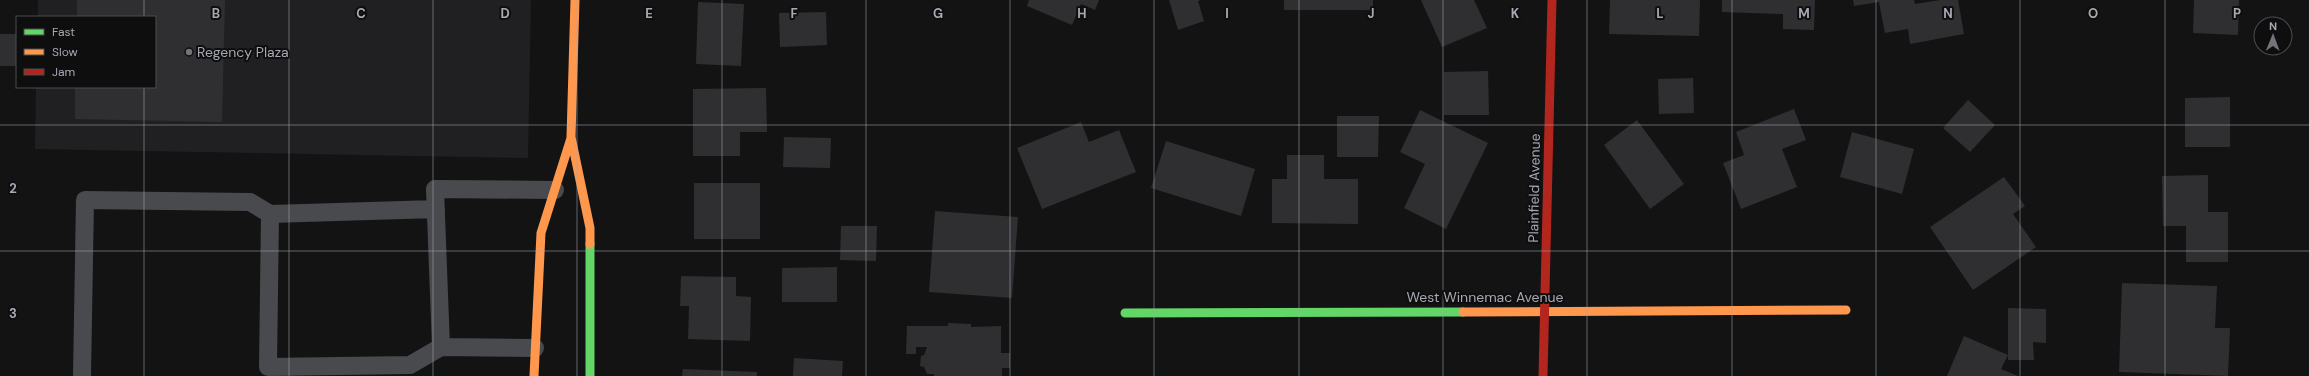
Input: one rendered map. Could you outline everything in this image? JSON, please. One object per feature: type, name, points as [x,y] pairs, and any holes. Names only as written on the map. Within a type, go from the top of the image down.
[{"type":"street","points":[[575,0],[571,137],[590,228],[590,376]]},
{"type":"street","name":"Plainfield Avenue","points":[[1543,376],[1552,0]]},
{"type":"street","points":[[534,376],[541,233],[571,137]]},
{"type":"street","name":"West Winnemac Avenue","points":[[1125,312],[1846,310]]},
{"type":"lane","points":[[441,347],[435,189],[555,190]]},
{"type":"lane","points":[[82,376],[85,200],[250,202],[270,214],[436,209]]},
{"type":"lane","points":[[270,214],[268,366],[410,364],[441,347],[535,348]]},
{"type":"shaded area","name":"Regency Plaza","points":[[38,0],[531,0],[528,158],[35,149],[36,88],[156,88],[156,16],[38,16]]},
{"type":"building","name":"Regency Plaza","points":[[77,0],[225,0],[222,122],[75,119],[75,88],[156,88],[156,16],[77,16]]},
{"type":"building","points":[[1029,0],[1099,0],[1095,10],[1081,4],[1072,25],[1027,6]]},
{"type":"building","points":[[1169,0],[1201,0],[1198,1],[1204,21],[1178,30]]},
{"type":"building","points":[[1284,0],[1373,0],[1373,10],[1284,10]]},
{"type":"building","points":[[1421,0],[1474,0],[1487,28],[1442,47]]},
{"type":"building","points":[[1610,0],[1700,0],[1699,36],[1609,34]]},
{"type":"building","points":[[1722,0],[1815,0],[1814,30],[1783,29],[1783,14],[1722,12]]},
{"type":"building","points":[[1853,0],[1914,0],[1915,4],[1940,0],[1958,0],[1964,34],[1910,44],[1908,29],[1885,33],[1879,2],[1854,6]]},
{"type":"building","points":[[2194,0],[2239,0],[2238,35],[2193,33]]},
{"type":"building","points":[[698,2],[744,4],[741,66],[696,64]]},
{"type":"building","points":[[826,12],[827,45],[780,47],[779,13]]},
{"type":"building","points":[[0,34],[16,34],[16,66],[0,66]]},
{"type":"building","points":[[1488,71],[1489,115],[1444,115],[1444,72]]},
{"type":"building","points":[[1693,78],[1694,113],[1659,114],[1658,79]]},
{"type":"building","points":[[766,88],[767,132],[740,132],[740,156],[693,156],[693,89]]},
{"type":"building","points":[[2230,97],[2230,147],[2185,147],[2185,98]]},
{"type":"building","points":[[1968,100],[1995,125],[1970,152],[1943,128]]},
{"type":"building","points":[[1794,109],[1806,140],[1782,149],[1797,187],[1741,209],[1723,163],[1744,155],[1736,132]]},
{"type":"building","points":[[1420,110],[1488,143],[1446,229],[1404,208],[1425,164],[1400,152]]},
{"type":"building","points":[[1337,116],[1379,116],[1378,157],[1337,157]]},
{"type":"building","points":[[1637,120],[1684,184],[1650,209],[1604,145]]},
{"type":"building","points":[[1081,122],[1089,142],[1119,130],[1136,172],[1042,209],[1017,148]]},
{"type":"building","points":[[1852,132],[1914,149],[1902,194],[1840,177]]},
{"type":"building","points":[[784,137],[831,138],[830,168],[783,167]]},
{"type":"building","points":[[1166,141],[1255,169],[1241,216],[1151,188]]},
{"type":"building","points":[[1287,155],[1324,155],[1324,179],[1358,179],[1358,224],[1272,223],[1272,179],[1287,179]]},
{"type":"building","points":[[2208,175],[2208,212],[2228,212],[2228,262],[2186,262],[2186,226],[2163,226],[2162,176]]},
{"type":"building","points":[[2004,177],[2025,206],[2013,214],[2036,247],[1973,290],[1930,227]]},
{"type":"building","points":[[694,183],[760,183],[760,239],[694,239]]},
{"type":"building","points":[[935,211],[1018,217],[1012,298],[929,292]]},
{"type":"building","points":[[841,226],[877,226],[876,261],[840,260]]},
{"type":"building","points":[[837,267],[837,302],[782,302],[782,268]]},
{"type":"building","points":[[681,276],[736,277],[736,296],[751,297],[750,341],[688,339],[689,306],[680,306]]},
{"type":"building","points":[[2122,283],[2217,286],[2215,328],[2230,328],[2228,376],[2119,372]]},
{"type":"building","points":[[2008,308],[2046,309],[2046,343],[2033,342],[2034,360],[2008,360]]},
{"type":"building","points":[[948,323],[971,324],[971,327],[1001,326],[1001,353],[1010,353],[1010,368],[1002,368],[1002,376],[934,376],[934,374],[927,374],[924,367],[920,366],[921,356],[924,355],[927,347],[916,347],[916,354],[906,354],[907,326],[948,326]]},
{"type":"building","points":[[1964,336],[2008,355],[2001,369],[2018,376],[1947,376]]},
{"type":"building","points":[[794,358],[843,361],[842,376],[793,376]]},
{"type":"building","points":[[683,369],[757,372],[757,376],[682,376]]},
{"type":"traffic: fast","points":[[590,244],[590,376]]},
{"type":"traffic: fast","points":[[1125,313],[1463,312]]},
{"type":"traffic: slow","points":[[575,0],[571,137],[590,228],[590,244]]},
{"type":"traffic: slow","points":[[534,376],[541,233],[571,138]]},
{"type":"traffic: slow","points":[[1463,312],[1846,310]]},
{"type":"traffic: jam","points":[[1543,376],[1552,0]]},
{"type":"place","name":"Regency Plaza","points":[[189,52]]}]
